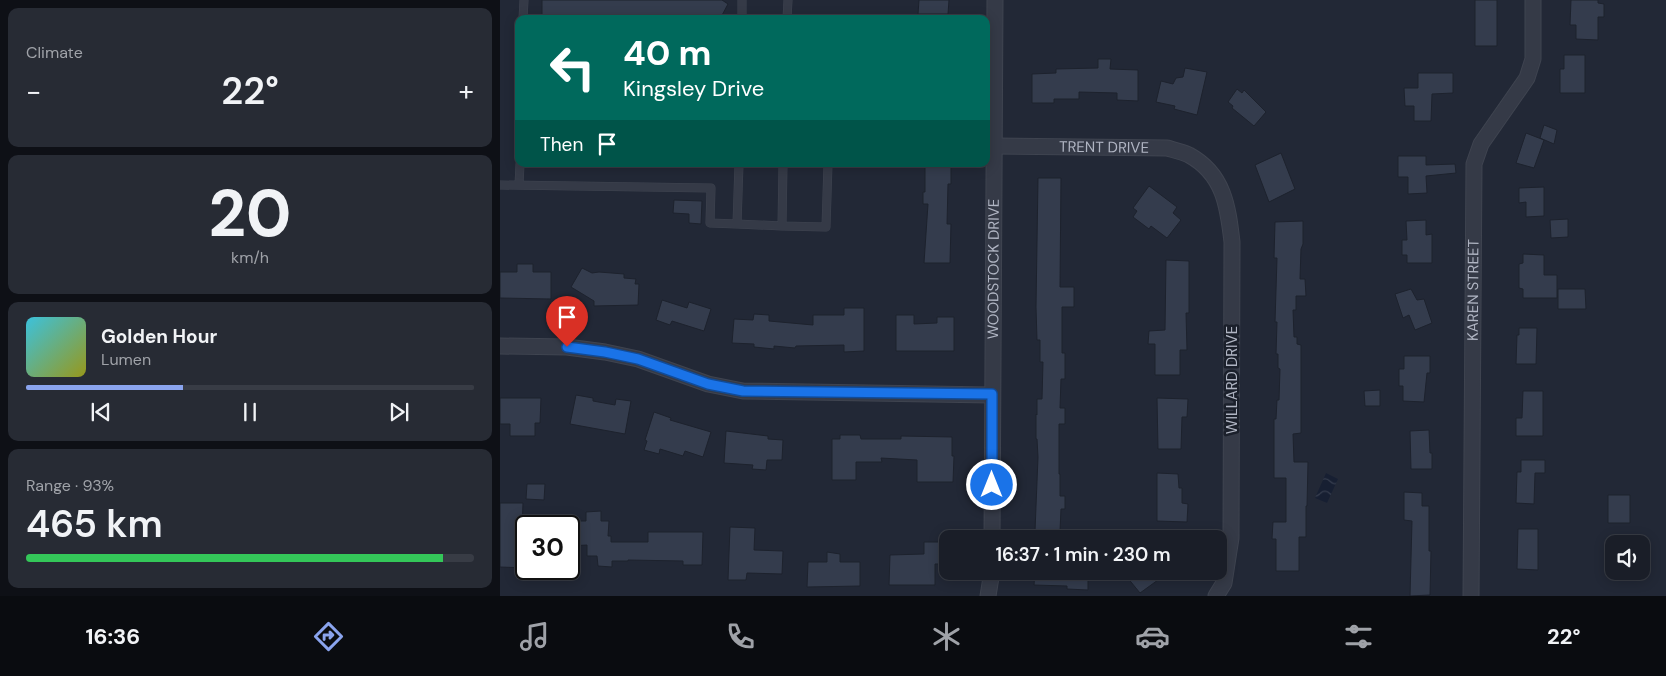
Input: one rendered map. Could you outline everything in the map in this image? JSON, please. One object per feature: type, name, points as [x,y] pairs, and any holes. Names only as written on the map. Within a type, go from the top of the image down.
[{"type":"street","name":"WOODSTOCK DRIVE","points":[[992,530],[995,0]]},
{"type":"street","name":"KAREN STREET","points":[[1471,596],[1474,164],[1481,144],[1527,78],[1532,59],[1533,0]]},
{"type":"street","name":"TRENT DRIVE","points":[[995,146],[1167,148],[1189,155],[1206,168]]},
{"type":"street","name":"WILLARD DRIVE","points":[[1206,168],[1219,185],[1228,207],[1232,242],[1230,538],[1224,583],[1216,596]]},
{"type":"street","points":[[500,346],[567,347],[605,352],[638,359],[708,384],[743,391],[992,394]]},
{"type":"street","points":[[988,596],[991,580]]},
{"type":"lane","points":[[523,15],[524,0]]},
{"type":"lane","points":[[742,0],[742,15]]},
{"type":"lane","points":[[787,15],[788,0]]},
{"type":"lane","points":[[520,167],[520,185]]},
{"type":"lane","points":[[737,224],[738,167]]},
{"type":"lane","points":[[782,226],[783,167]]},
{"type":"lane","points":[[500,184],[711,188],[710,224],[826,227],[828,167]]},
{"type":"water","points":[[1326,473],[1338,479],[1327,503],[1315,498]]},
{"type":"building","points":[[542,0],[722,0],[728,4],[722,15],[542,15]]},
{"type":"building","points":[[919,0],[949,0],[948,14],[918,14]]},
{"type":"building","points":[[1475,0],[1497,0],[1497,46],[1475,46]]},
{"type":"building","points":[[1571,0],[1598,0],[1598,3],[1604,4],[1604,17],[1598,17],[1598,40],[1576,39],[1576,25],[1570,25]]},
{"type":"building","points":[[1564,55],[1585,55],[1585,93],[1560,93],[1560,69],[1564,69]]},
{"type":"building","points":[[1098,59],[1111,59],[1110,69],[1138,70],[1138,101],[1117,100],[1117,93],[1079,92],[1079,99],[1054,99],[1054,103],[1032,103],[1032,74],[1056,73],[1056,69],[1098,68]]},
{"type":"building","points":[[1185,68],[1207,72],[1197,115],[1174,109],[1175,106],[1156,102],[1161,81],[1173,84],[1176,78],[1183,77]]},
{"type":"building","points":[[1418,73],[1453,73],[1453,93],[1432,94],[1431,121],[1414,121],[1414,106],[1405,106],[1404,88],[1418,88]]},
{"type":"building","points":[[1237,89],[1242,93],[1244,90],[1266,112],[1254,126],[1232,108],[1233,106],[1228,102]]},
{"type":"building","points":[[1544,125],[1557,130],[1554,144],[1540,138]]},
{"type":"building","points":[[1526,133],[1544,140],[1534,168],[1516,163]]},
{"type":"building","points":[[1281,153],[1295,189],[1269,202],[1255,165]]},
{"type":"building","points":[[1398,156],[1426,156],[1426,165],[1455,164],[1456,173],[1426,176],[1427,193],[1408,194],[1408,177],[1398,177]]},
{"type":"building","points":[[925,167],[951,167],[951,184],[948,184],[947,224],[951,224],[950,263],[924,263],[928,204],[923,204],[923,192],[925,192]]},
{"type":"building","points":[[1038,178],[1061,178],[1060,287],[1074,287],[1074,307],[1062,307],[1062,353],[1065,353],[1065,379],[1061,379],[1060,408],[1065,408],[1065,424],[1059,424],[1059,474],[1060,496],[1065,496],[1065,509],[1061,509],[1060,530],[1035,530],[1038,457],[1036,414],[1037,399],[1042,399],[1043,362],[1040,362],[1040,340],[1037,340]]},
{"type":"building","points":[[1149,186],[1177,207],[1173,213],[1181,220],[1167,238],[1151,226],[1149,229],[1133,217],[1137,211],[1133,208]]},
{"type":"building","points":[[1544,187],[1544,216],[1526,217],[1526,202],[1519,203],[1519,188]]},
{"type":"building","points":[[674,200],[702,201],[701,224],[689,223],[689,214],[673,213]]},
{"type":"building","points":[[1568,219],[1568,237],[1551,238],[1550,220]]},
{"type":"building","points":[[1426,220],[1426,235],[1432,234],[1432,263],[1407,263],[1407,255],[1402,255],[1402,240],[1407,240],[1406,221]]},
{"type":"building","points":[[1303,221],[1300,279],[1305,279],[1306,296],[1296,296],[1296,310],[1293,310],[1294,337],[1297,337],[1297,344],[1301,345],[1301,433],[1293,434],[1294,462],[1308,462],[1306,537],[1299,537],[1299,571],[1276,571],[1276,539],[1272,539],[1273,522],[1286,522],[1286,478],[1274,478],[1274,419],[1276,419],[1277,400],[1279,400],[1280,369],[1278,368],[1278,354],[1276,354],[1277,258],[1274,258],[1275,222]]},
{"type":"building","points":[[1523,254],[1544,255],[1544,275],[1557,275],[1557,298],[1523,298],[1523,289],[1519,288],[1519,264],[1523,263]]},
{"type":"building","points":[[1166,260],[1189,261],[1189,313],[1186,313],[1187,350],[1180,350],[1180,375],[1155,375],[1155,344],[1148,344],[1149,331],[1165,330]]},
{"type":"building","points":[[517,264],[533,264],[533,272],[551,272],[551,299],[500,298],[500,272],[517,272]]},
{"type":"building","points":[[582,268],[592,273],[624,274],[624,278],[636,279],[635,284],[639,284],[638,305],[594,306],[594,301],[571,287]]},
{"type":"building","points":[[1411,289],[1417,300],[1424,299],[1432,323],[1415,330],[1409,315],[1403,318],[1395,294]]},
{"type":"building","points":[[1558,289],[1585,289],[1586,309],[1558,309]]},
{"type":"building","points":[[662,300],[687,308],[689,302],[711,309],[704,331],[672,321],[670,325],[656,320]]},
{"type":"building","points":[[844,308],[864,308],[864,351],[844,352],[844,345],[796,346],[795,348],[774,346],[774,349],[754,347],[754,344],[732,343],[734,319],[753,320],[754,314],[769,315],[769,321],[813,325],[813,315],[844,315]]},
{"type":"building","points":[[896,315],[914,315],[914,324],[937,323],[937,317],[954,317],[954,351],[896,351]]},
{"type":"building","points":[[1519,328],[1537,328],[1536,364],[1516,364]]},
{"type":"building","points":[[1404,356],[1430,356],[1430,373],[1427,373],[1424,402],[1403,401],[1403,386],[1399,386],[1399,369],[1404,369]]},
{"type":"building","points":[[1380,390],[1380,406],[1365,406],[1364,391]]},
{"type":"building","points":[[1523,391],[1543,391],[1543,436],[1516,436],[1516,418],[1522,418]]},
{"type":"building","points":[[576,395],[593,398],[593,401],[615,405],[616,399],[631,401],[625,434],[570,424]]},
{"type":"building","points":[[500,398],[541,398],[540,423],[535,423],[535,436],[510,436],[510,424],[500,424]]},
{"type":"building","points":[[1157,398],[1188,399],[1187,417],[1182,417],[1181,449],[1158,449]]},
{"type":"building","points":[[654,412],[671,418],[670,420],[711,432],[703,457],[685,451],[683,456],[660,449],[659,454],[644,450],[647,441],[645,440]]},
{"type":"building","points":[[1429,430],[1432,469],[1411,469],[1410,431]]},
{"type":"building","points":[[726,431],[768,436],[768,439],[783,440],[782,460],[767,460],[766,470],[752,469],[753,465],[724,463]]},
{"type":"building","points":[[840,435],[860,435],[861,439],[901,439],[901,436],[952,437],[952,456],[954,456],[953,482],[917,482],[917,460],[881,458],[882,462],[856,462],[856,480],[832,480],[832,439],[840,439]]},
{"type":"building","points":[[1521,460],[1545,460],[1545,473],[1535,473],[1534,504],[1516,503],[1517,472],[1521,472]]},
{"type":"building","points":[[1157,473],[1178,474],[1179,488],[1182,488],[1182,503],[1188,504],[1187,522],[1157,521]]},
{"type":"building","points":[[527,484],[545,484],[544,500],[526,499]]},
{"type":"building","points":[[1404,492],[1422,493],[1422,506],[1429,506],[1430,595],[1410,596],[1412,521],[1404,520]]},
{"type":"building","points":[[1608,495],[1630,495],[1630,523],[1608,523]]},
{"type":"building","points":[[500,503],[523,503],[523,515],[515,515],[515,568],[500,567]]},
{"type":"building","points":[[601,511],[601,521],[609,521],[608,536],[611,536],[611,542],[648,542],[648,532],[703,532],[702,565],[683,565],[683,561],[628,560],[612,561],[612,567],[598,566],[597,556],[587,556],[587,545],[580,545],[580,521],[586,521],[586,512]]},
{"type":"building","points":[[730,527],[755,528],[754,550],[783,551],[782,574],[747,573],[746,580],[728,580]]},
{"type":"building","points":[[1518,529],[1538,529],[1538,570],[1517,569]]},
{"type":"building","points":[[924,542],[939,542],[939,564],[935,564],[935,585],[889,585],[890,555],[924,554]]},
{"type":"building","points":[[827,552],[840,554],[840,562],[860,562],[860,586],[807,587],[808,562],[827,562]]},
{"type":"building","points":[[1034,580],[1088,580],[1088,590],[1067,589],[1067,586],[1034,585]]},
{"type":"building","points":[[1129,580],[1158,580],[1140,593]]},
{"type":"route","points":[[567,347],[638,359],[708,384],[743,391],[992,394],[992,485]]}]
